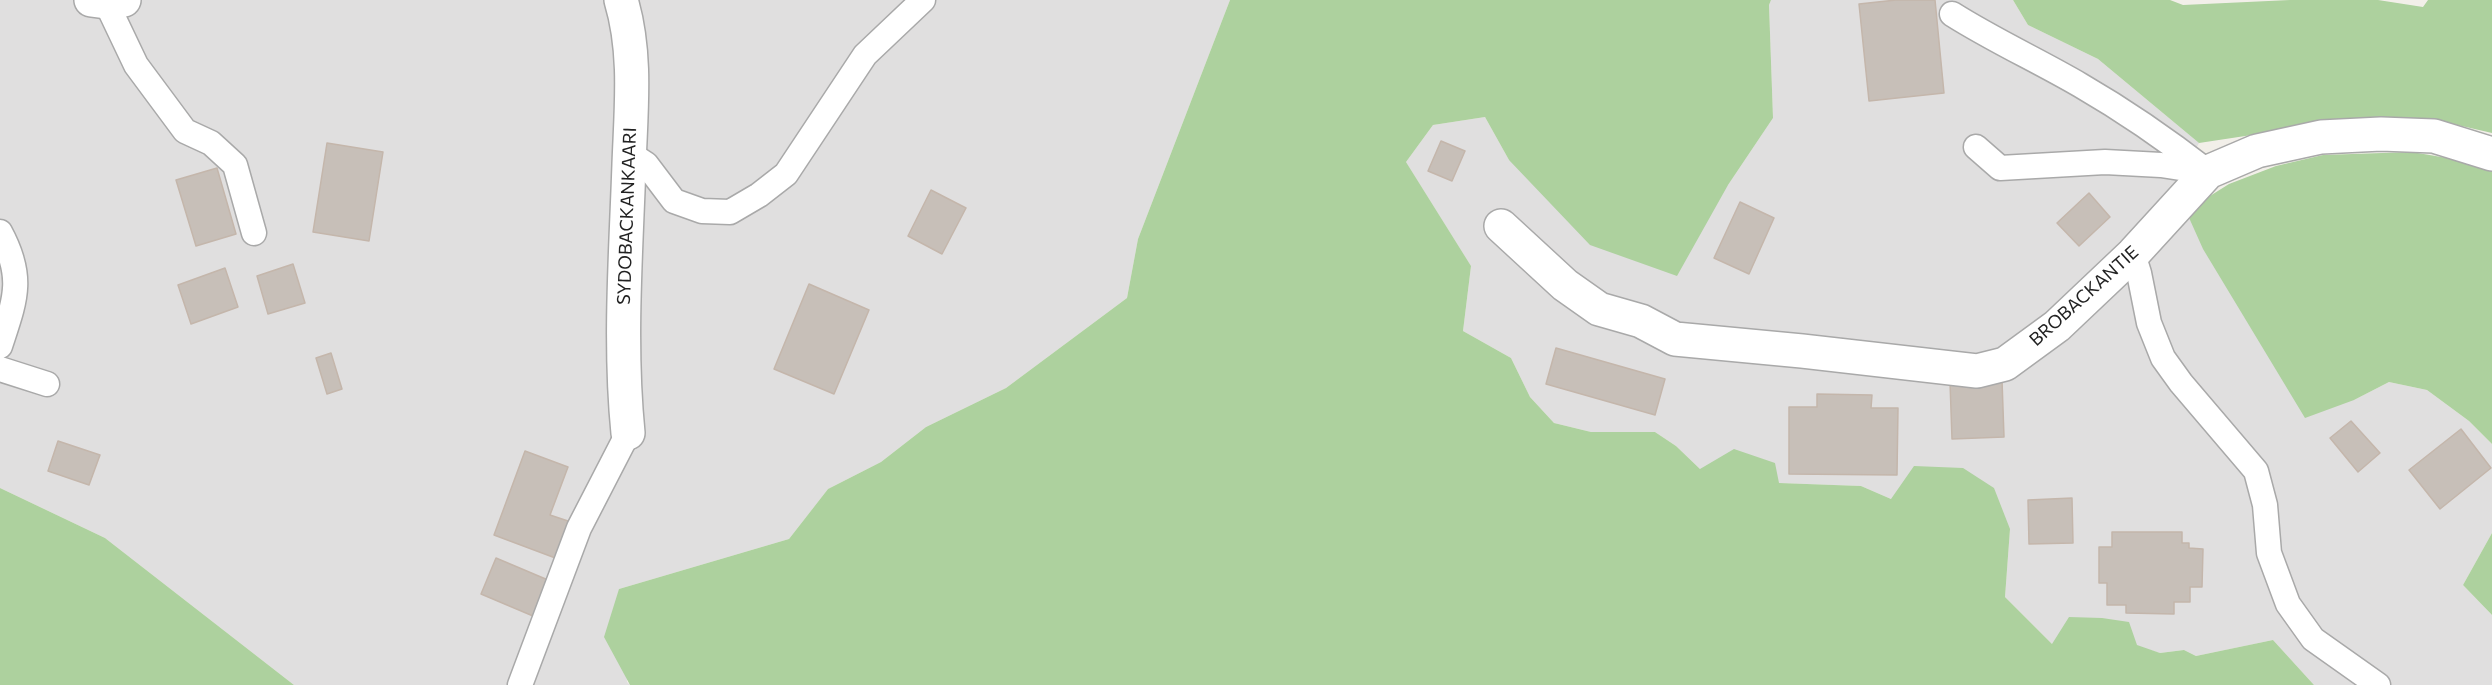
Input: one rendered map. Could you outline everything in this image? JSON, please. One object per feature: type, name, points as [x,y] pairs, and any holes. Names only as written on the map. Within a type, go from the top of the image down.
[{"type":"street","name":"SYDOBACKANKAARI","points":[[621,0],[626,16],[633,85],[623,377],[628,433]]},
{"type":"street","name":"BROBACKANTIE","points":[[1501,226],[1565,285],[1599,309],[1641,321],[1675,339],[1977,371],[2005,364],[2057,326],[2133,254],[2208,172],[2257,151],[2320,137],[2381,134],[2434,136],[2492,154]]},
{"type":"lane","points":[[629,153],[646,164],[674,201],[702,211],[730,212],[759,195],[786,174],[865,55],[923,0]]},
{"type":"lane","points":[[107,1],[136,65],[184,131],[211,143],[235,165],[254,233]]},
{"type":"lane","points":[[1952,14],[1983,34],[2081,85],[2157,132],[2208,172]]},
{"type":"lane","points":[[1976,147],[2000,168],[2106,162],[2160,165],[2208,172]]},
{"type":"lane","points":[[0,232],[15,267],[16,297],[0,346]]},
{"type":"lane","points":[[2133,254],[2139,273],[2148,323],[2163,358],[2181,383],[2256,471],[2265,505],[2269,553],[2288,604],[2313,639],[2378,685]]},
{"type":"lane","points":[[0,369],[47,384]]},
{"type":"lane","points":[[520,685],[579,528],[628,433]]},
{"type":"shaded area","points":[[0,0],[1230,0],[1138,239],[1127,298],[1006,388],[926,427],[881,462],[828,489],[789,539],[619,589],[627,682],[630,685],[294,685],[105,538],[0,488]]},
{"type":"shaded area","points":[[1771,0],[2013,0],[2028,25],[2098,59],[2199,143],[2176,186],[2354,400],[2389,382],[2427,390],[2469,421],[2492,444],[2492,533],[2463,585],[2492,615],[2492,685],[2314,685],[2273,640],[2196,656],[2184,650],[2160,653],[2137,646],[2052,644],[2005,597],[2010,529],[1891,499],[1861,486],[1779,483],[1700,469],[1676,446],[1655,432],[1591,432],[1554,423],[1530,397],[1511,358],[1463,331],[1471,266],[1406,162],[1433,125],[1485,117],[1509,160],[1728,185],[1773,118],[1769,5]]},
{"type":"green space","points":[[1230,0],[1771,0],[1769,5],[1773,118],[1728,185],[1677,276],[1590,245],[1509,160],[1485,117],[1433,125],[1406,162],[1471,266],[1463,331],[1511,358],[1530,397],[1554,423],[1591,432],[1655,432],[1676,446],[1700,469],[1734,449],[1775,463],[1779,483],[1861,486],[1891,499],[1914,466],[1963,468],[1994,488],[2010,529],[2005,597],[2052,644],[2069,617],[2129,622],[2137,645],[2160,653],[2184,650],[2196,656],[2273,640],[2314,685],[630,685],[604,637],[619,589],[789,539],[828,489],[881,462],[926,427],[1006,388],[1127,298],[1138,239]]},
{"type":"green space","points":[[2013,0],[2170,0],[2183,5],[2290,0],[2378,0],[2423,7],[2428,0],[2492,0],[2492,133],[2440,121],[2331,123],[2199,143],[2098,59],[2028,25]]},
{"type":"green space","points":[[2412,152],[2476,163],[2492,172],[2492,444],[2469,421],[2427,390],[2389,382],[2354,400],[2305,418],[2203,249],[2186,211],[2229,184],[2276,166],[2323,155]]},
{"type":"green space","points":[[0,488],[105,538],[294,685],[0,685]]},
{"type":"green space","points":[[2492,533],[2492,615],[2463,585]]},
{"type":"building","points":[[1896,0],[1935,0],[1944,93],[1869,101],[1859,4]]},
{"type":"building","points":[[1441,141],[1465,151],[1452,181],[1428,171]]},
{"type":"building","points":[[327,143],[383,152],[369,241],[313,232]]},
{"type":"building","points":[[217,168],[236,234],[196,246],[176,180]]},
{"type":"building","points":[[931,190],[966,208],[942,254],[908,236]]},
{"type":"building","points":[[2089,193],[2110,217],[2079,246],[2057,223]]},
{"type":"building","points":[[1740,202],[1774,218],[1749,274],[1714,258]]},
{"type":"building","points":[[293,264],[305,303],[268,314],[257,276]]},
{"type":"building","points":[[225,268],[238,307],[191,324],[178,285]]},
{"type":"building","points":[[809,284],[869,310],[834,394],[774,369]]},
{"type":"building","points":[[1556,348],[1665,379],[1655,415],[1546,384]]},
{"type":"building","points":[[331,353],[342,389],[327,394],[316,358]]},
{"type":"building","points":[[2002,380],[2004,437],[1952,439],[1950,382]]},
{"type":"building","points":[[1817,394],[1872,395],[1871,408],[1898,408],[1897,475],[1789,474],[1789,407],[1817,407]]},
{"type":"building","points":[[2351,421],[2380,453],[2358,472],[2330,438]]},
{"type":"building","points":[[2461,429],[2491,468],[2440,509],[2409,470]]},
{"type":"building","points":[[58,441],[100,455],[89,485],[48,471]]},
{"type":"building","points":[[525,451],[568,467],[550,515],[571,522],[558,559],[494,535]]},
{"type":"building","points":[[2072,498],[2073,543],[2029,544],[2028,500]]},
{"type":"building","points":[[2112,532],[2182,532],[2182,543],[2189,543],[2189,548],[2203,549],[2202,587],[2190,587],[2190,602],[2174,602],[2174,614],[2126,613],[2126,605],[2107,605],[2107,583],[2099,583],[2099,547],[2112,547]]},
{"type":"building","points":[[496,558],[548,580],[533,616],[481,594]]}]
